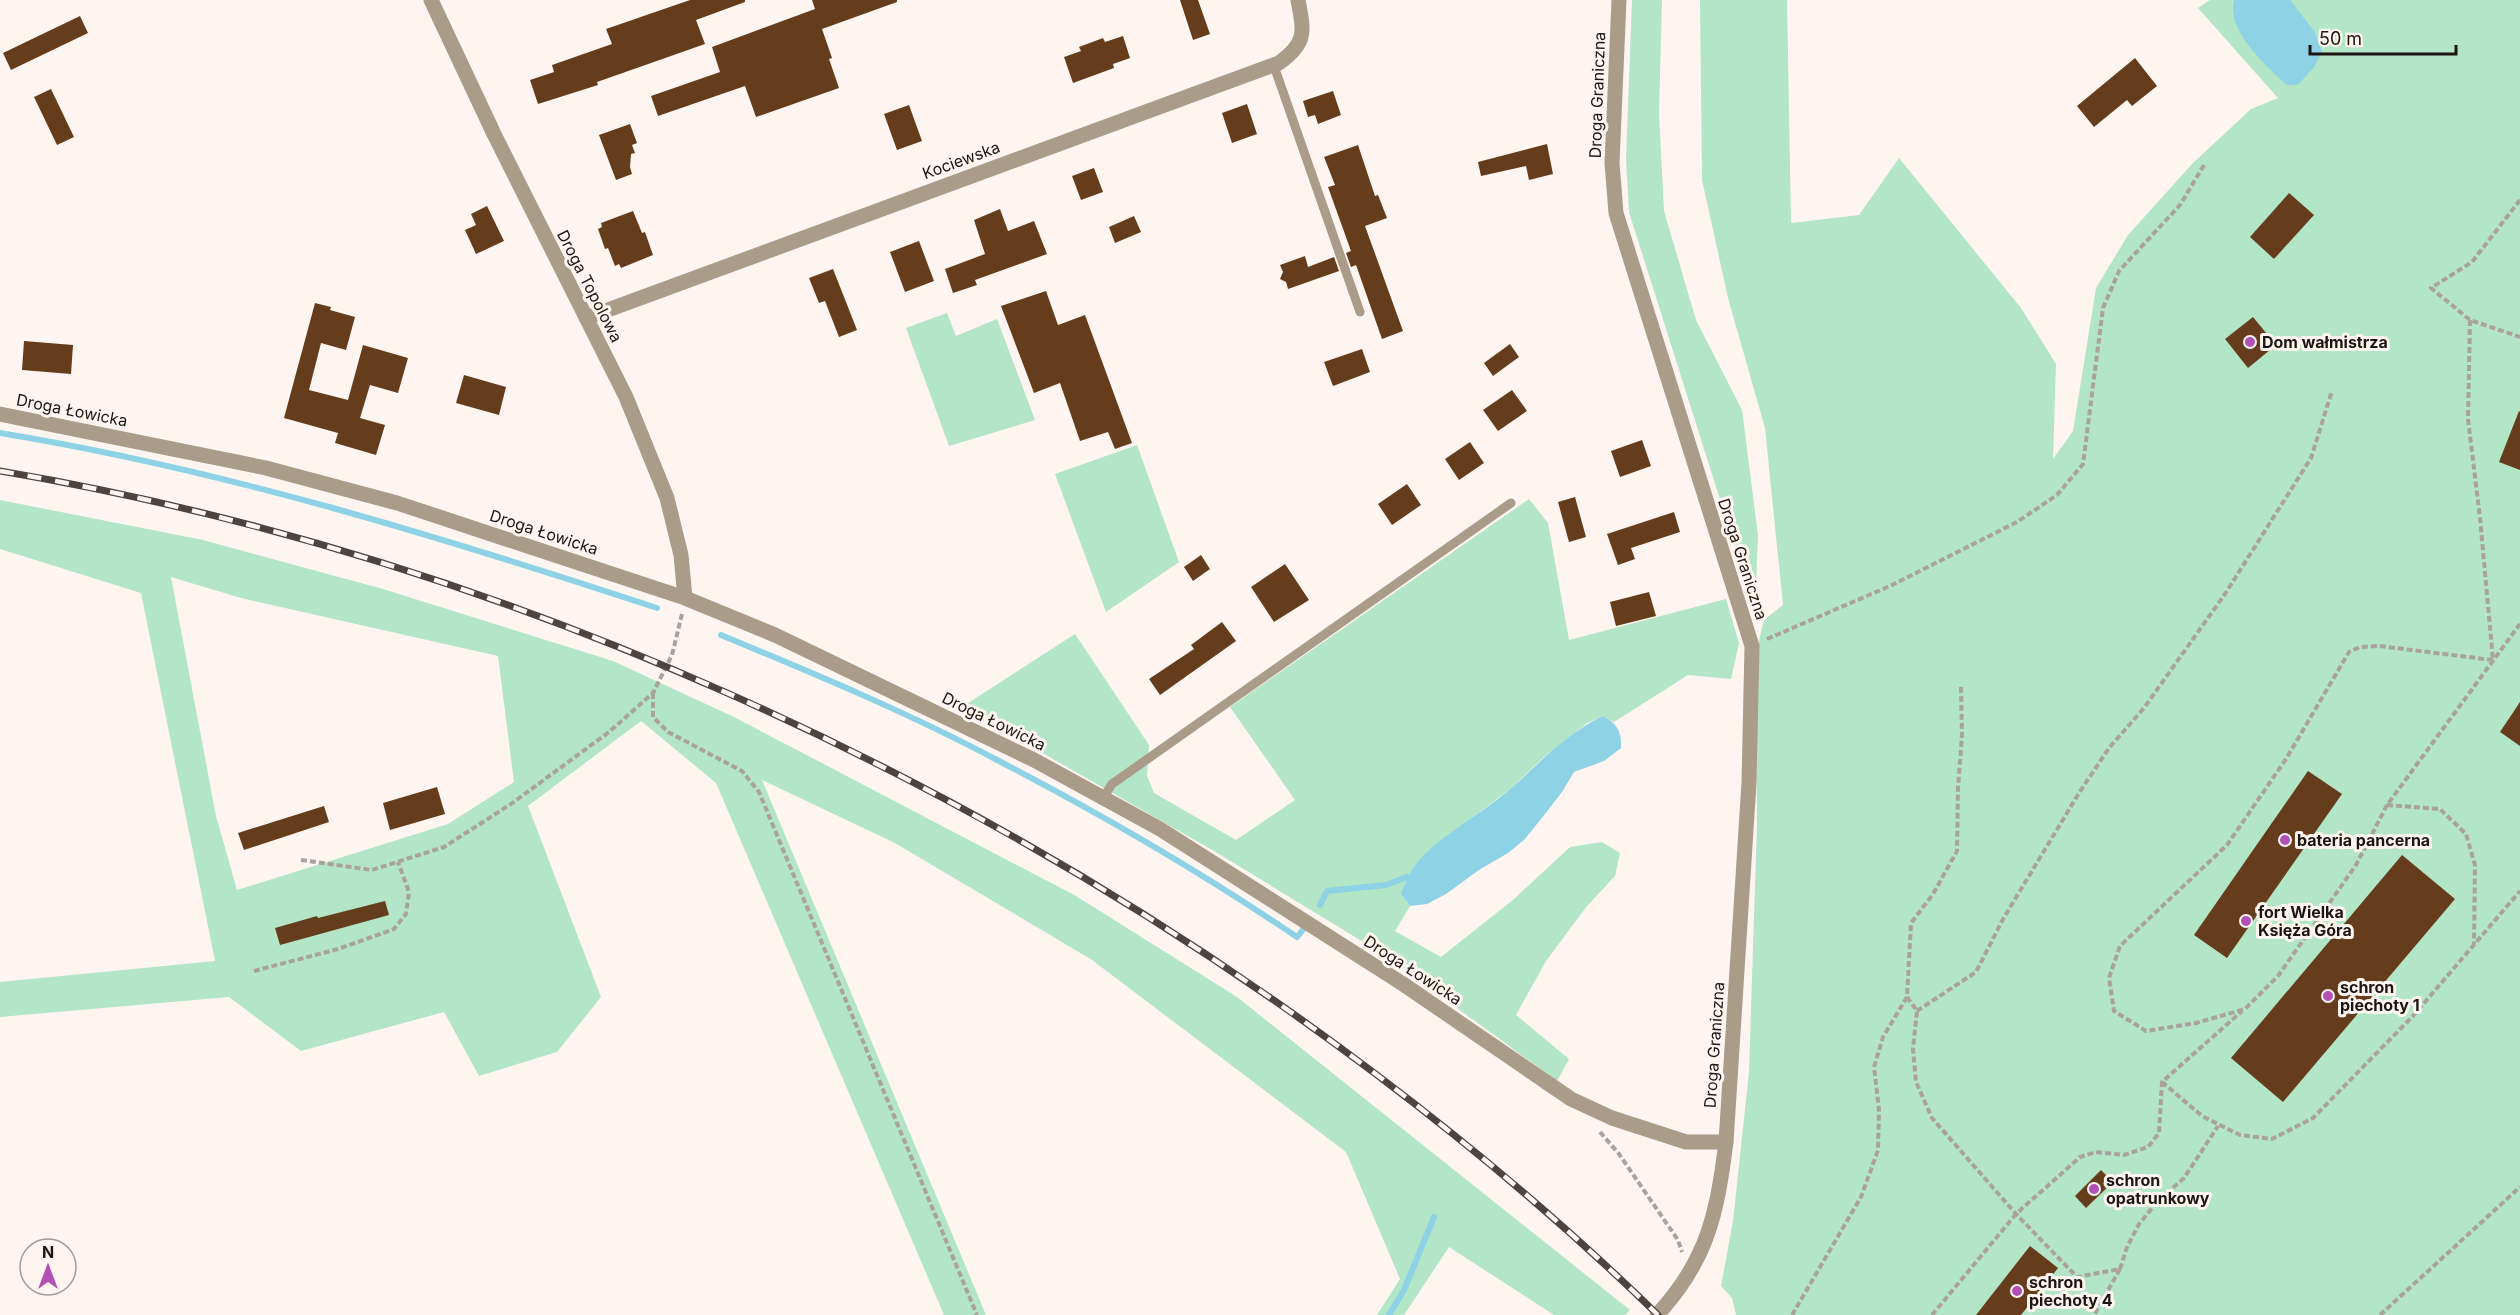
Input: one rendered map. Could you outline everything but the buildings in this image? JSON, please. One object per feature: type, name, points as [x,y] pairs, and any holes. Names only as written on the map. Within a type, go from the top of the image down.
[{"type":"street","name":"Droga Topolowa","points":[[431,0],[494,134],[626,397],[667,498],[681,555],[685,598]]},
{"type":"street","name":"Kociewska","points":[[586,318],[1274,66],[1294,53],[1300,44],[1302,27],[1298,0]]},
{"type":"street","name":"Droga Graniczna","points":[[1619,0],[1612,163],[1616,213],[1752,646],[1749,783],[1726,1142]]},
{"type":"street","name":"Droga Łowicka","points":[[0,414],[266,468],[364,494],[538,548],[685,598],[786,641],[1034,760],[1160,829],[1394,978],[1571,1099],[1612,1118],[1686,1142],[1726,1142]]},
{"type":"street","points":[[1657,1315],[1689,1276],[1712,1225],[1726,1142]]},
{"type":"lane","points":[[1274,66],[1360,312]]},
{"type":"lane","points":[[1103,798],[1112,784],[1511,503]]},
{"type":"path","points":[[1752,646],[1890,586],[2017,522],[2057,495],[2083,464],[2103,309],[2119,271],[2180,205],[2204,165]]},
{"type":"path","points":[[2520,200],[2472,262],[2431,288],[2470,320],[2520,337]]},
{"type":"path","points":[[2470,320],[2468,419],[2493,660]]},
{"type":"path","points":[[1917,1011],[1976,972],[2004,919],[2079,793],[2109,748],[2144,708],[2224,594],[2311,458],[2332,391]]},
{"type":"path","points":[[302,860],[372,870],[444,847],[511,804],[609,732],[653,693],[672,655],[685,598]]},
{"type":"path","points":[[1932,1315],[2016,1214],[2080,1157],[2096,1152],[2124,1155],[2148,1147],[2159,1133],[2162,1082],[2245,1009],[2278,976],[2356,865],[2387,805],[2520,624]]},
{"type":"path","points":[[2245,1009],[2196,1023],[2146,1031],[2114,1011],[2109,978],[2120,946],[2227,845],[2286,759],[2349,652],[2360,647],[2379,646],[2493,660]]},
{"type":"path","points":[[1792,1315],[1861,1197],[1878,1150],[1879,1109],[1874,1067],[1883,1037],[1907,997],[1911,923],[1933,894],[1957,851],[1962,736],[1961,686]]},
{"type":"path","points":[[653,693],[653,717],[668,732],[742,771],[759,792],[977,1315]]},
{"type":"path","points":[[2387,805],[2440,810],[2466,834],[2475,865],[2474,945]]},
{"type":"path","points":[[254,971],[338,949],[394,929],[406,914],[409,892],[398,862]]},
{"type":"path","points":[[2162,1082],[2202,1116],[2240,1135],[2272,1139],[2313,1118],[2414,1016],[2520,891]]},
{"type":"path","points":[[1907,997],[1917,1011],[1913,1049],[1916,1082],[1932,1118],[2016,1214],[2077,1277],[2120,1269]]},
{"type":"path","points":[[2094,1315],[2120,1269],[2127,1247],[2139,1224],[2157,1202],[2184,1178],[2219,1126]]},
{"type":"path","points":[[1598,1130],[1618,1154],[1678,1240],[1689,1276]]},
{"type":"path","points":[[2380,1315],[2520,1188]]},
{"type":"green space","points":[[1632,0],[1662,0],[1659,113],[1664,211],[1696,320],[1742,410],[1758,535],[1755,610],[1629,212],[1626,159]]},
{"type":"green space","points":[[1700,0],[1787,0],[1791,223],[1859,215],[1899,158],[2021,308],[2056,364],[2053,459],[2073,431],[2096,288],[2128,235],[2192,164],[2251,109],[2278,98],[2198,8],[2210,0],[2520,0],[2520,1315],[1736,1315],[1732,1298],[1721,1286],[1733,1221],[1749,1072],[1757,823],[1756,701],[1750,677],[1764,620],[1783,605],[1765,428],[1728,298],[1702,180]]},
{"type":"green space","points":[[947,313],[956,336],[997,319],[1035,420],[949,446],[906,328]]},
{"type":"green space","points":[[1137,445],[1179,562],[1106,612],[1055,474]]},
{"type":"green space","points":[[1529,499],[1548,523],[1569,640],[1726,599],[1739,643],[1731,679],[1688,675],[1614,722],[1603,716],[1587,723],[1544,757],[1510,789],[1441,841],[1401,894],[1410,906],[1395,931],[1441,957],[1514,899],[1570,847],[1602,842],[1620,853],[1615,876],[1587,906],[1546,961],[1516,1015],[1569,1059],[1557,1081],[1383,954],[1214,851],[962,707],[1075,634],[1149,745],[1147,776],[1154,793],[1236,840],[1295,800],[1230,707]]},
{"type":"green space","points":[[0,500],[203,540],[383,589],[613,661],[734,717],[1076,896],[1237,997],[1630,1310],[1625,1315],[1554,1315],[1449,1247],[1404,1315],[1377,1315],[1400,1279],[1346,1152],[1092,960],[895,843],[762,780],[986,1315],[944,1315],[716,783],[641,721],[528,806],[601,997],[557,1052],[479,1076],[444,1012],[301,1051],[229,997],[0,1017],[0,982],[215,961],[141,593],[0,549]],"holes":[[[171,577],[241,598],[498,656],[514,782],[448,824],[237,890],[216,816]]]},
{"type":"water","points":[[2234,0],[2290,0],[2315,32],[2322,52],[2314,67],[2298,85],[2286,85],[2250,47],[2236,24],[2233,12]]},
{"type":"water","points":[[1603,716],[1618,729],[1621,748],[1604,761],[1574,772],[1562,792],[1524,840],[1508,853],[1479,870],[1446,894],[1427,904],[1410,906],[1401,894],[1421,858],[1441,840],[1509,790],[1565,740]]},
{"type":"waterway","points":[[0,433],[84,448],[250,486],[414,531],[657,608]]},
{"type":"waterway","points":[[721,635],[827,679],[965,743],[1150,844],[1297,937],[1305,927]]},
{"type":"waterway","points":[[1320,905],[1327,891],[1386,885],[1407,877]]},
{"type":"waterway","points":[[1389,1315],[1404,1290],[1434,1217]]},
{"type":"railway","points":[[0,471],[184,508],[367,558],[547,619],[724,692],[897,774],[1064,866],[1224,966],[1377,1075],[1450,1132],[1521,1190],[1658,1315]]},
{"type":"place","name":"Dom wałmistrza","points":[[2250,342]]},
{"type":"place","name":"bateria pancerna","points":[[2285,840]]},
{"type":"place","name":"fort Wielka Księża Góra","points":[[2246,921]]},
{"type":"place","name":"schron piechoty 1","points":[[2328,996]]},
{"type":"place","name":"schron opatrunkowy","points":[[2094,1189]]},
{"type":"place","name":"schron piechoty 4","points":[[2017,1291]]}]
